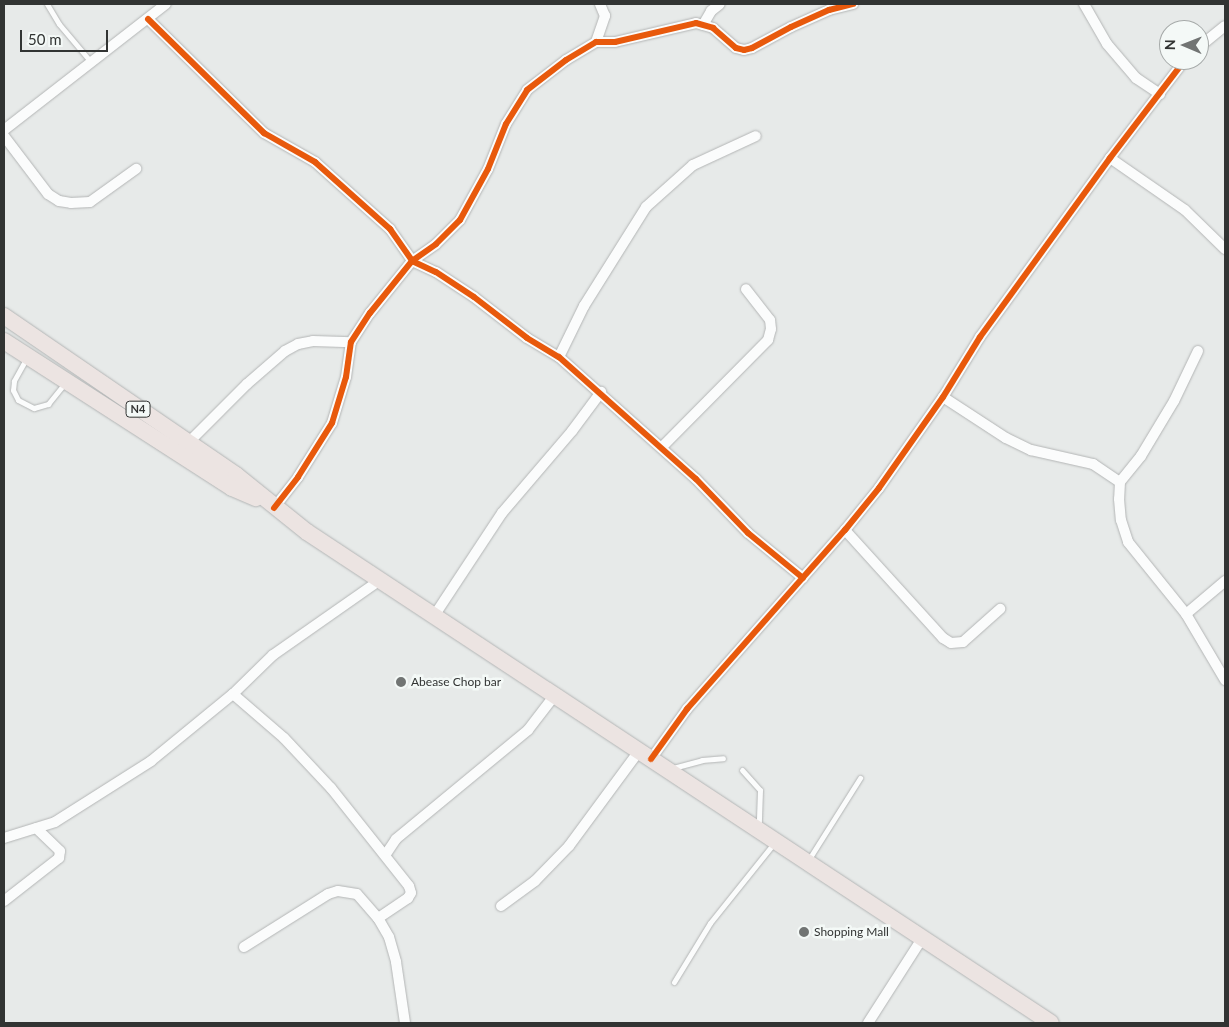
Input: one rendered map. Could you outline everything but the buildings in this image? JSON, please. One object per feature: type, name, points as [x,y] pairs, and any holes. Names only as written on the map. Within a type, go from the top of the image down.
[{"type":"highway","name":"N4","points":[[4,316],[236,475],[272,506],[380,580],[1051,1023]]},
{"type":"highway","name":"N4","points":[[4,341],[232,488],[272,506]]},
{"type":"street","points":[[4,130],[166,4]]},
{"type":"street","points":[[596,42],[605,16],[600,4]]},
{"type":"street","points":[[703,25],[711,11],[720,4]]},
{"type":"street","points":[[272,506],[298,477],[332,422],[346,378],[351,342],[370,313],[412,261],[436,244],[460,220],[488,169],[506,124],[527,90],[566,60],[596,42],[615,42],[696,22],[713,28],[736,48],[744,50],[752,48],[828,10],[853,4]]},
{"type":"street","points":[[1084,4],[1107,44],[1136,78],[1160,94]]},
{"type":"street","points":[[148,19],[264,133],[315,162],[383,223],[412,261],[436,272],[474,297],[527,338],[559,357],[662,447],[748,532],[803,578]]},
{"type":"street","points":[[1209,39],[1225,26]]},
{"type":"street","points":[[501,906],[535,881],[569,846],[645,755],[803,578],[879,488],[943,397],[980,337],[1110,158],[1178,70]]},
{"type":"street","points":[[4,136],[48,194],[59,201],[71,204],[90,202],[136,169]]},
{"type":"street","points":[[559,357],[584,306],[646,207],[693,165],[756,136]]},
{"type":"street","points":[[1110,158],[1185,210],[1225,249]]},
{"type":"street","points":[[662,447],[768,340],[772,329],[770,320],[746,289]]},
{"type":"street","points":[[188,443],[247,384],[285,351],[298,344],[313,341],[351,342]]},
{"type":"street","points":[[1198,351],[1174,401],[1141,456],[1120,482],[1121,520],[1128,542],[1186,614],[1225,680]]},
{"type":"street","points":[[434,616],[502,513],[572,431],[601,392]]},
{"type":"street","points":[[943,397],[1006,438],[1031,450],[1093,464],[1120,482]]},
{"type":"street","points":[[845,530],[943,638],[951,643],[963,642],[1000,609]]},
{"type":"street","points":[[4,838],[55,822],[106,792],[151,761],[233,694],[273,655],[380,580]]},
{"type":"street","points":[[1186,614],[1225,581]]},
{"type":"street","points":[[233,694],[284,738],[331,788],[386,854],[409,886],[411,893],[408,898],[378,918]]},
{"type":"street","points":[[386,854],[396,839],[528,730],[555,695]]},
{"type":"street","points":[[4,900],[59,858],[60,851],[36,828]]},
{"type":"street","points":[[244,947],[328,894],[338,891],[357,894],[378,918],[389,937],[396,962],[405,1023]]},
{"type":"street","points":[[868,1023],[923,938]]},
{"type":"lane","points":[[47,4],[59,24],[92,62]]},
{"type":"lane","points":[[28,356],[14,381],[14,390],[18,400],[34,408],[48,404],[67,381]]},
{"type":"lane","points":[[668,770],[702,760],[723,758]]},
{"type":"lane","points":[[742,770],[760,790],[758,829]]},
{"type":"lane","points":[[807,861],[860,778]]},
{"type":"lane","points":[[674,982],[710,923],[776,840]]},
{"type":"cycle path","points":[[274,508],[298,477],[332,423],[346,377],[351,342],[370,313],[412,261],[436,244],[460,220],[488,169],[506,124],[527,90],[566,60],[596,42],[615,42],[696,23],[713,28],[736,48],[744,50],[752,48],[791,27],[829,10],[853,4]]},
{"type":"cycle path","points":[[148,19],[264,133],[315,162],[390,229],[412,261],[436,272],[474,297],[527,338],[559,357],[696,479],[748,533],[803,578]]},
{"type":"cycle path","points":[[651,759],[687,709],[845,530],[879,488],[943,397],[980,337],[1110,158],[1177,70]]},
{"type":"place","name":"Abease Chop bar","points":[[401,682]]},
{"type":"place","name":"Shopping Mall","points":[[804,932]]}]
